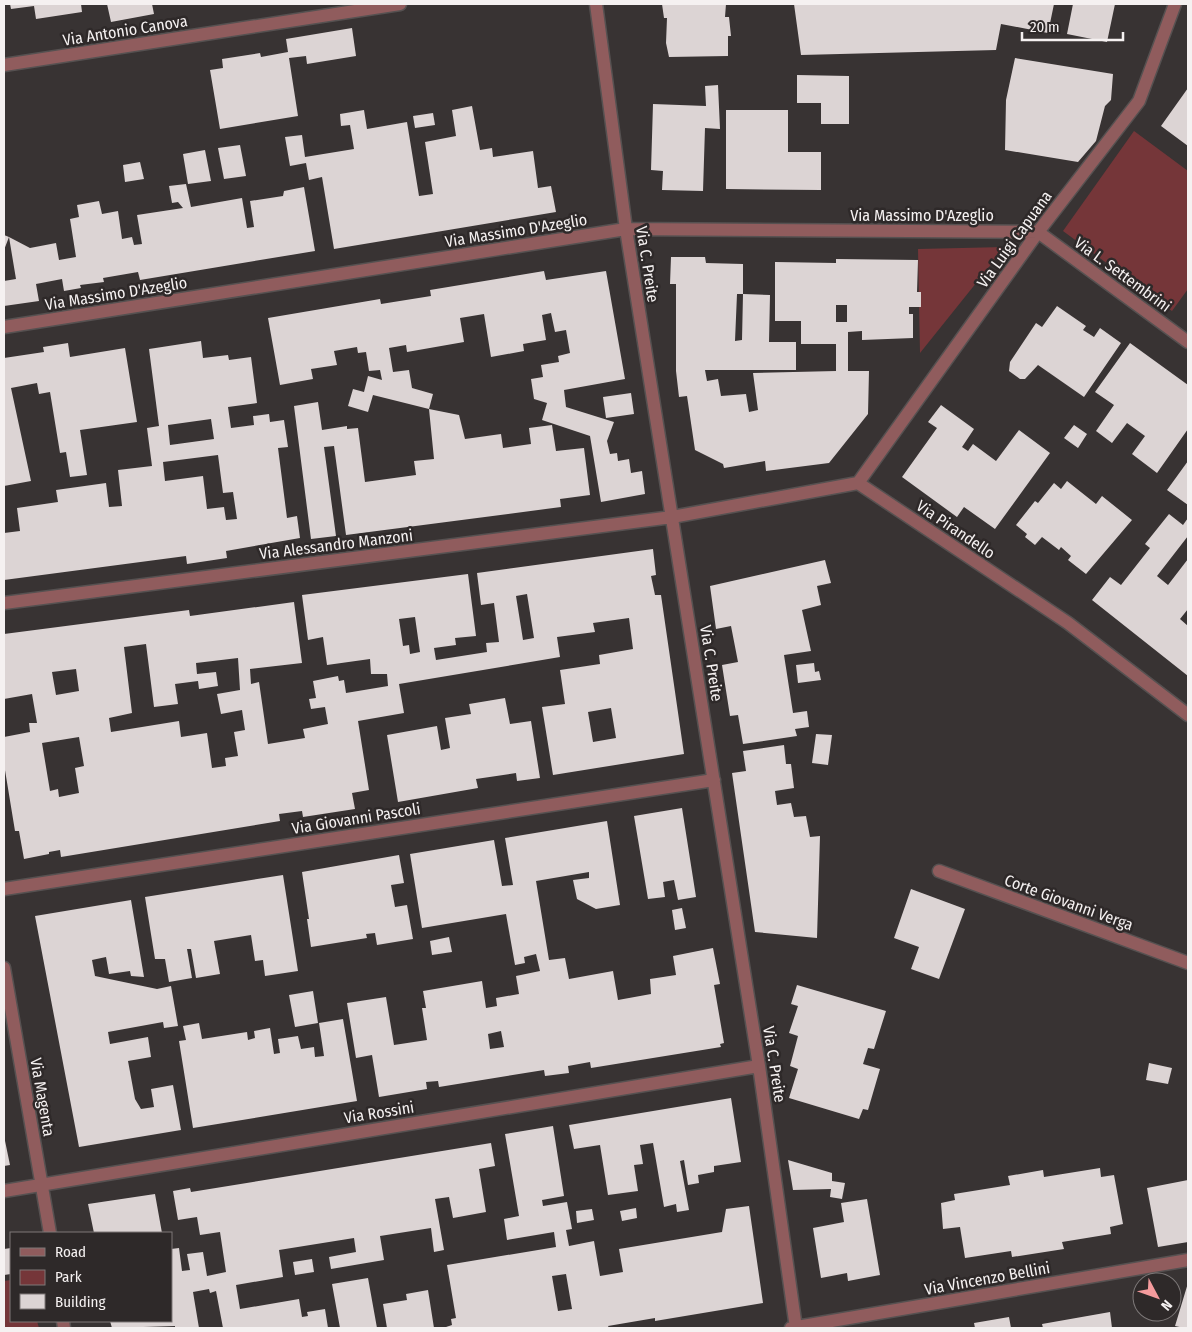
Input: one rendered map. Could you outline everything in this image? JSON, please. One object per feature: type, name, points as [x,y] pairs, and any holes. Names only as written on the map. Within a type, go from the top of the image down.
[{"type":"street","name":"Via Antonio Canova","points":[[4,65],[400,4]]},
{"type":"street","name":"Via C. Preite","points":[[596,4],[626,229],[759,1066],[794,1328]]},
{"type":"street","name":"Via Luigi Capuana","points":[[858,483],[1038,232],[1139,102],[1175,4]]},
{"type":"street","name":"Via Massimo D'Azeglio","points":[[4,327],[626,229],[1038,232]]},
{"type":"street","name":"Via L. Settembrini","points":[[1038,232],[1188,342]]},
{"type":"street","points":[[672,517],[858,483]]},
{"type":"street","name":"Via Pirandello","points":[[858,483],[1068,623],[1188,715]]},
{"type":"street","name":"Via Alessandro Manzoni","points":[[4,603],[672,517]]},
{"type":"street","name":"Via Giovanni Pascoli","points":[[4,889],[714,780]]},
{"type":"street","name":"Corte Giovanni Verga","points":[[939,871],[1188,963]]},
{"type":"street","name":"Via Magenta","points":[[4,968],[50,1232]]},
{"type":"street","name":"Via Rossini","points":[[4,1191],[759,1066]]},
{"type":"street","name":"Via Vincenzo Bellini","points":[[794,1328],[1188,1260]]},
{"type":"green space","points":[[1134,131],[1188,171],[1188,289],[1172,311],[1063,231]]},
{"type":"green space","points":[[1005,247],[920,353],[918,249]]},
{"type":"green space","points":[[10,1280],[10,1322],[37,1322],[39,1328],[4,1328],[4,1281]]},
{"type":"building","points":[[10,4],[81,4],[82,12],[36,19],[34,6],[11,9]]},
{"type":"building","points":[[107,4],[152,4],[154,14],[111,22]]},
{"type":"building","points":[[662,4],[726,4],[725,17],[729,17],[731,36],[728,36],[728,56],[669,57],[666,43],[667,18],[664,18]]},
{"type":"building","points":[[794,4],[1054,4],[1048,33],[1001,24],[996,50],[801,55]]},
{"type":"building","points":[[1073,4],[1115,4],[1107,42],[1067,34]]},
{"type":"building","points":[[352,28],[356,56],[307,64],[306,56],[289,58],[298,116],[220,129],[210,70],[223,68],[222,59],[260,53],[261,57],[288,52],[286,39]]},
{"type":"building","points":[[1015,58],[1113,74],[1111,100],[1105,106],[1096,141],[1078,162],[1005,150],[1006,100]]},
{"type":"building","points":[[797,75],[849,76],[849,124],[821,124],[821,103],[797,103]]},
{"type":"building","points":[[718,85],[720,129],[705,128],[703,191],[662,190],[663,171],[651,170],[653,104],[706,106],[705,86]]},
{"type":"building","points":[[1188,88],[1188,146],[1161,126]]},
{"type":"building","points":[[472,106],[480,150],[492,148],[493,157],[533,151],[538,188],[551,186],[556,212],[334,249],[322,177],[309,180],[306,163],[290,166],[285,137],[302,135],[305,157],[354,149],[350,125],[341,126],[340,114],[364,110],[367,129],[407,122],[419,196],[433,194],[425,142],[456,136],[452,110]]},
{"type":"building","points":[[726,110],[788,110],[788,152],[821,152],[821,190],[726,189]]},
{"type":"building","points":[[433,113],[435,125],[415,128],[413,116]]},
{"type":"building","points":[[240,145],[246,176],[224,179],[218,148]]},
{"type":"building","points":[[205,150],[211,181],[188,184],[183,154]]},
{"type":"building","points":[[140,162],[144,179],[125,182],[123,165]]},
{"type":"building","points":[[186,184],[191,207],[242,198],[247,228],[254,227],[250,201],[283,196],[284,191],[304,187],[315,251],[140,280],[138,272],[103,278],[104,282],[80,285],[81,288],[64,291],[62,279],[36,284],[39,301],[4,306],[4,281],[16,279],[9,237],[30,248],[56,243],[59,260],[76,257],[70,219],[79,217],[77,205],[99,201],[102,214],[118,211],[122,239],[132,237],[134,245],[142,244],[137,215],[183,208],[178,202],[172,203],[169,186]]},
{"type":"building","points":[[4,235],[9,237],[4,250]]},
{"type":"building","points":[[671,257],[705,257],[706,263],[743,264],[743,294],[770,295],[769,342],[796,342],[796,370],[705,370],[707,381],[718,379],[721,396],[746,394],[749,412],[758,410],[753,373],[836,371],[836,344],[801,344],[801,321],[775,321],[775,262],[836,263],[836,259],[918,260],[917,292],[921,292],[921,307],[909,307],[909,314],[913,314],[913,338],[862,340],[862,331],[848,332],[848,371],[869,371],[868,414],[829,463],[766,471],[765,461],[724,468],[723,464],[695,450],[687,396],[679,397],[676,371],[676,284],[670,284]],"holes":[[[737,294],[743,294],[742,340],[735,341]],[[836,305],[847,305],[847,322],[836,322]]]},
{"type":"building","points":[[544,271],[546,280],[606,271],[625,379],[564,390],[566,407],[614,422],[607,441],[610,454],[617,453],[618,461],[629,459],[631,473],[642,471],[645,494],[601,502],[590,436],[542,420],[547,403],[534,399],[531,379],[543,377],[541,365],[559,362],[558,356],[570,353],[566,330],[555,332],[551,313],[542,315],[546,340],[523,344],[524,351],[491,357],[484,314],[460,318],[464,342],[407,352],[406,345],[389,348],[393,372],[409,370],[412,388],[433,394],[429,409],[373,395],[368,412],[348,406],[353,389],[364,392],[368,376],[382,380],[380,370],[369,371],[366,352],[358,353],[357,347],[334,351],[337,365],[311,369],[313,379],[280,385],[268,318],[380,299],[381,304],[431,296],[430,290]]},
{"type":"building","points":[[1057,306],[1086,326],[1083,330],[1094,337],[1100,328],[1121,343],[1084,397],[1038,365],[1025,379],[1020,379],[1009,371],[1010,362],[1036,323],[1042,327]]},
{"type":"building","points":[[201,341],[203,358],[228,355],[229,360],[251,357],[257,403],[228,407],[231,428],[254,425],[253,416],[269,414],[270,422],[284,420],[288,447],[278,448],[287,518],[297,516],[300,538],[226,551],[227,558],[187,564],[186,556],[4,580],[4,533],[20,531],[17,508],[58,502],[56,490],[106,483],[109,507],[122,506],[118,470],[152,466],[147,428],[159,426],[149,349]],"holes":[[[211,419],[214,439],[170,445],[168,425]],[[218,455],[223,493],[233,492],[237,519],[226,520],[224,507],[207,509],[203,476],[165,481],[163,462]]]},
{"type":"building","points":[[68,343],[70,357],[125,348],[137,422],[80,430],[87,475],[70,477],[66,452],[60,453],[50,392],[39,394],[37,383],[11,388],[31,481],[4,486],[4,358],[44,352],[43,347]]},
{"type":"building","points":[[1130,343],[1188,385],[1188,429],[1157,473],[1132,454],[1145,436],[1127,423],[1112,443],[1096,431],[1114,405],[1095,392]]},
{"type":"building","points":[[631,393],[634,414],[606,418],[603,397]]},
{"type":"building","points":[[318,402],[322,430],[347,426],[347,429],[358,428],[365,482],[416,475],[414,461],[434,459],[429,409],[459,415],[465,439],[501,434],[503,448],[531,444],[529,428],[552,425],[556,451],[584,448],[590,495],[560,499],[561,507],[346,535],[334,446],[324,447],[336,536],[311,539],[294,406]]},
{"type":"building","points":[[941,405],[974,429],[962,447],[968,451],[973,444],[996,461],[1019,430],[1050,453],[995,529],[964,507],[957,517],[902,477],[937,428],[928,422]]},
{"type":"building","points":[[1074,425],[1087,434],[1078,448],[1064,438]]},
{"type":"building","points":[[1188,461],[1188,505],[1167,490]]},
{"type":"building","points":[[1067,481],[1096,504],[1102,496],[1132,520],[1086,574],[1068,560],[1071,556],[1061,547],[1059,550],[1042,537],[1035,545],[1025,537],[1027,534],[1016,525],[1035,501],[1038,503],[1054,483],[1061,489]]},
{"type":"building","points":[[1169,514],[1183,525],[1188,518],[1188,536],[1157,576],[1168,585],[1188,559],[1188,609],[1180,619],[1188,626],[1188,676],[1092,600],[1110,577],[1121,585],[1150,548],[1145,544]]},
{"type":"building","points":[[653,549],[656,575],[651,576],[655,595],[661,595],[684,754],[553,775],[542,707],[565,704],[560,670],[600,664],[599,655],[633,649],[629,618],[593,623],[595,632],[557,637],[560,657],[399,684],[404,713],[358,721],[369,790],[352,793],[355,809],[303,817],[302,811],[279,814],[280,821],[61,857],[60,850],[24,859],[19,831],[15,831],[4,764],[4,737],[30,732],[29,723],[37,723],[32,694],[4,699],[4,634],[189,610],[190,616],[294,602],[302,663],[250,669],[251,684],[259,682],[268,744],[305,738],[303,729],[328,724],[325,707],[311,709],[309,699],[316,698],[313,681],[338,676],[339,681],[344,680],[346,693],[388,686],[387,674],[371,674],[370,659],[327,665],[323,637],[308,640],[302,595],[468,574],[476,636],[455,638],[456,645],[434,648],[436,660],[487,652],[486,643],[499,642],[494,603],[481,605],[477,573]],"holes":[[[527,594],[534,638],[523,640],[516,596]],[[415,617],[420,652],[410,654],[409,645],[403,646],[399,619]],[[146,644],[154,707],[178,704],[175,684],[198,681],[199,689],[218,686],[216,672],[197,674],[196,663],[238,658],[240,690],[217,694],[221,714],[242,710],[245,730],[234,732],[238,756],[225,758],[226,766],[212,768],[207,733],[181,737],[179,721],[111,732],[109,718],[132,713],[124,647]],[[76,669],[79,691],[56,695],[52,672]],[[611,708],[616,738],[593,742],[588,712]],[[79,737],[84,766],[75,768],[79,793],[59,797],[58,789],[50,791],[42,743]]]},
{"type":"building","points":[[825,560],[831,583],[817,586],[821,605],[802,610],[811,651],[784,655],[793,713],[807,711],[809,727],[795,729],[797,736],[743,744],[738,715],[730,716],[722,665],[738,662],[731,626],[716,629],[710,586]]},
{"type":"building","points":[[814,663],[815,672],[819,671],[821,680],[798,683],[796,665]]},
{"type":"building","points":[[505,698],[510,724],[531,721],[540,778],[517,781],[516,773],[476,779],[478,788],[398,802],[387,735],[437,726],[441,750],[450,748],[445,718],[471,714],[469,704]]},
{"type":"building","points":[[816,734],[832,735],[828,765],[812,763]]},
{"type":"building","points":[[784,745],[786,764],[791,764],[794,788],[775,791],[777,805],[791,803],[794,817],[806,816],[810,837],[820,836],[817,938],[755,932],[732,773],[746,771],[743,751]]},
{"type":"building","points":[[682,808],[696,897],[678,900],[674,880],[663,882],[665,897],[648,899],[634,816]]},
{"type":"building","points":[[607,821],[620,905],[596,909],[577,899],[573,880],[589,878],[589,872],[536,881],[549,960],[565,958],[569,979],[613,971],[618,1000],[651,994],[650,979],[676,975],[673,956],[713,948],[720,984],[714,985],[724,1043],[720,1044],[721,1047],[591,1068],[590,1062],[568,1066],[569,1073],[545,1076],[544,1070],[439,1087],[438,1081],[426,1082],[427,1089],[379,1097],[372,1055],[356,1058],[347,1003],[386,997],[394,1045],[427,1040],[422,1008],[426,1008],[423,991],[482,981],[486,1008],[497,1006],[496,998],[519,994],[516,976],[540,971],[536,954],[524,957],[525,963],[515,965],[506,914],[422,928],[410,854],[494,840],[502,886],[513,885],[505,838]],"holes":[[[501,1031],[504,1047],[490,1049],[488,1034]]]},
{"type":"building","points":[[399,855],[404,883],[391,885],[395,907],[407,905],[413,939],[377,945],[375,933],[366,934],[367,938],[311,947],[302,872]]},
{"type":"building","points":[[283,875],[298,971],[265,976],[263,960],[255,961],[251,935],[214,941],[220,974],[196,978],[191,949],[187,949],[192,978],[169,982],[165,959],[155,959],[145,897]]},
{"type":"building","points":[[911,889],[965,909],[939,979],[911,969],[919,947],[894,938]]},
{"type":"building","points":[[131,900],[144,977],[131,976],[130,971],[109,974],[106,957],[92,960],[95,976],[157,989],[171,986],[178,1026],[164,1028],[163,1022],[108,1032],[110,1044],[148,1037],[151,1057],[128,1061],[135,1099],[141,1109],[154,1107],[151,1089],[173,1085],[181,1130],[79,1147],[35,916]]},
{"type":"building","points":[[682,908],[686,928],[675,930],[672,910]]},
{"type":"building","points":[[449,937],[452,952],[432,955],[430,941]]},
{"type":"building","points":[[797,985],[886,1011],[874,1049],[868,1048],[863,1064],[880,1069],[868,1110],[863,1109],[859,1119],[789,1098],[798,1069],[790,1066],[798,1036],[789,1033],[798,1006],[791,1004]]},
{"type":"building","points":[[313,991],[318,1023],[295,1027],[289,995]]},
{"type":"building","points":[[343,1019],[357,1101],[193,1128],[179,1041],[186,1040],[183,1026],[199,1023],[202,1039],[247,1032],[248,1040],[255,1038],[254,1031],[270,1028],[274,1054],[280,1053],[278,1039],[298,1036],[301,1049],[314,1047],[315,1057],[324,1056],[319,1023]]},
{"type":"building","points":[[1149,1063],[1172,1068],[1168,1084],[1146,1080]]},
{"type":"building","points":[[731,1098],[741,1162],[714,1166],[714,1172],[698,1175],[699,1183],[688,1185],[684,1160],[680,1161],[689,1210],[677,1212],[676,1204],[664,1207],[653,1143],[640,1145],[643,1164],[634,1165],[638,1191],[608,1195],[600,1145],[574,1149],[569,1125]]},
{"type":"building","points":[[553,1126],[564,1196],[542,1200],[543,1206],[567,1202],[572,1229],[566,1230],[569,1246],[594,1241],[600,1276],[623,1272],[619,1249],[722,1232],[726,1209],[749,1206],[763,1303],[655,1321],[655,1318],[608,1326],[609,1328],[443,1328],[452,1325],[451,1319],[456,1318],[447,1265],[556,1247],[554,1232],[507,1240],[504,1219],[519,1216],[505,1134]],"holes":[[[566,1274],[572,1309],[558,1311],[552,1276]]]},
{"type":"building","points":[[4,1136],[10,1165],[4,1166]]},
{"type":"building","points":[[491,1143],[495,1166],[479,1169],[486,1212],[453,1218],[449,1197],[435,1199],[444,1250],[434,1252],[431,1228],[380,1236],[384,1260],[331,1269],[329,1257],[356,1252],[354,1238],[279,1250],[283,1277],[236,1285],[240,1309],[299,1299],[302,1317],[308,1316],[307,1312],[325,1309],[328,1328],[223,1328],[216,1291],[210,1293],[209,1289],[193,1292],[199,1328],[175,1328],[175,1326],[112,1328],[110,1322],[172,1322],[172,1249],[179,1248],[182,1271],[190,1270],[187,1254],[203,1252],[207,1276],[226,1272],[220,1232],[200,1235],[197,1217],[178,1220],[173,1191],[190,1188],[191,1192]]},
{"type":"building","points":[[788,1160],[832,1173],[832,1181],[845,1183],[842,1199],[830,1197],[831,1189],[793,1190]]},
{"type":"building","points":[[1100,1168],[1101,1177],[1114,1175],[1123,1224],[1110,1227],[1111,1234],[1062,1242],[1064,1249],[1012,1257],[1011,1251],[965,1258],[960,1227],[943,1229],[941,1203],[955,1200],[954,1194],[1010,1185],[1008,1176],[1043,1170],[1044,1177]]},
{"type":"building","points":[[1188,1180],[1188,1242],[1158,1247],[1147,1188]]},
{"type":"building","points":[[155,1194],[162,1232],[94,1232],[88,1204]]},
{"type":"building","points":[[867,1199],[880,1275],[848,1281],[847,1273],[821,1278],[813,1228],[844,1222],[841,1203]]},
{"type":"building","points":[[636,1208],[637,1218],[622,1221],[620,1211]]},
{"type":"building","points":[[592,1209],[594,1220],[577,1223],[576,1211]]},
{"type":"building","points":[[10,1248],[10,1274],[4,1275],[4,1249]]},
{"type":"building","points":[[312,1259],[314,1272],[295,1275],[293,1262]]},
{"type":"building","points":[[368,1278],[377,1328],[340,1328],[332,1284]]},
{"type":"building","points":[[1188,1283],[1188,1328],[1175,1326],[1176,1322],[1182,1322],[1182,1303]]},
{"type":"building","points":[[428,1290],[434,1328],[387,1328],[383,1304],[407,1300],[406,1294]]},
{"type":"building","points":[[1110,1312],[1112,1328],[1043,1328],[1042,1324]]},
{"type":"building","points":[[1009,1317],[1011,1328],[975,1328],[974,1323]]}]
